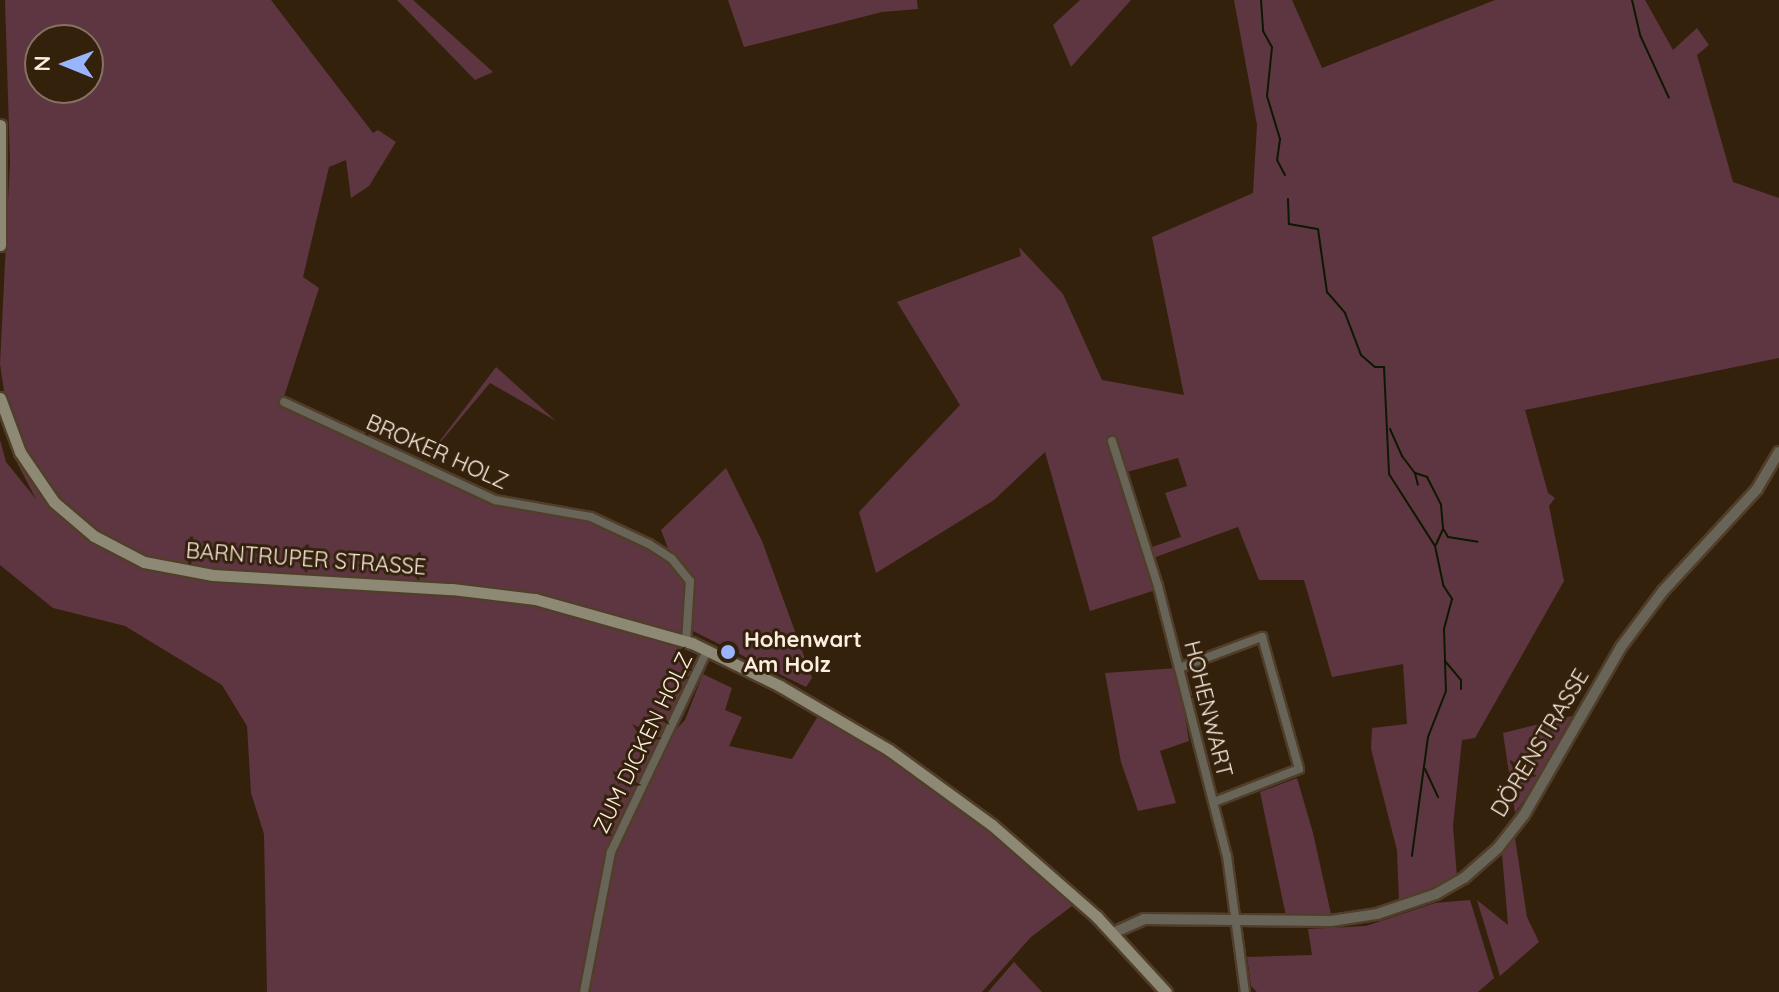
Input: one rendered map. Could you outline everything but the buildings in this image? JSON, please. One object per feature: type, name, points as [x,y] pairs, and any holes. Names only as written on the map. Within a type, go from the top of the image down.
[{"type":"main road","points":[[0,125],[0,245]]},
{"type":"main road","name":"BARNTRUPER STRASSE","points":[[0,398],[20,452],[54,502],[94,536],[144,562],[213,575],[508,595],[590,611],[707,651],[802,697],[912,765],[1018,846],[1113,933],[1166,992]]},
{"type":"street","name":"BROKER HOLZ","points":[[284,402],[495,500],[591,517],[649,544],[672,559],[690,581],[686,643]]},
{"type":"street","name":"HOHENWART","points":[[1112,441],[1179,668],[1214,802],[1245,992]]},
{"type":"street","name":"DÖRENSTRASSE","points":[[1113,933],[1144,919],[1331,921],[1377,914],[1436,894],[1482,864],[1524,815],[1621,647],[1663,591],[1757,489],[1779,452]]},
{"type":"street","points":[[1179,668],[1262,637],[1299,769],[1214,802]]},
{"type":"street","name":"ZUM DICKEN HOLZ","points":[[584,992],[611,852],[707,651]]},
{"type":"shaded area","points":[[5,0],[271,0],[373,133],[378,130],[396,142],[369,186],[351,198],[346,160],[329,167],[303,277],[319,288],[282,403],[495,501],[577,515],[627,534],[670,560],[686,579],[686,633],[678,661],[700,674],[672,734],[685,720],[703,674],[732,688],[725,710],[742,717],[729,746],[792,759],[821,711],[934,788],[1076,903],[1031,937],[982,992],[267,992],[264,834],[251,793],[247,726],[222,685],[125,626],[53,608],[0,565],[0,440],[6,462],[36,499],[14,457],[0,364],[10,162]]},
{"type":"shaded area","points":[[397,0],[413,0],[493,72],[475,80]]},
{"type":"shaded area","points":[[728,0],[917,0],[918,9],[882,12],[744,47]]},
{"type":"shaded area","points":[[1080,0],[1131,0],[1071,67],[1053,25]]},
{"type":"shaded area","points":[[1234,0],[1292,0],[1322,68],[1495,0],[1645,0],[1673,50],[1697,28],[1709,45],[1697,55],[1733,182],[1779,198],[1779,358],[1525,410],[1548,493],[1555,498],[1549,506],[1564,581],[1475,738],[1462,740],[1453,826],[1457,877],[1399,902],[1397,850],[1371,749],[1372,728],[1407,724],[1403,664],[1332,677],[1304,580],[1259,580],[1238,527],[1153,558],[1149,548],[1181,537],[1165,493],[1187,486],[1178,458],[1123,473],[1156,590],[1090,611],[1045,452],[994,500],[876,573],[859,512],[960,405],[897,302],[1021,256],[1019,247],[1063,294],[1102,380],[1184,395],[1152,237],[1253,193],[1257,125]]},
{"type":"shaded area","points":[[496,367],[556,421],[490,383],[423,463]]},
{"type":"shaded area","points":[[726,468],[762,541],[812,678],[806,687],[693,631],[692,583],[671,556],[661,530]]},
{"type":"shaded area","points":[[1177,668],[1189,741],[1160,751],[1176,803],[1138,811],[1121,762],[1105,673]]},
{"type":"shaded area","points":[[1572,716],[1532,788],[1515,813],[1503,733]]},
{"type":"shaded area","points":[[1297,778],[1331,914],[1286,916],[1260,792]]},
{"type":"shaded area","points":[[1515,838],[1527,917],[1539,942],[1500,976],[1477,900],[1508,925],[1502,854]]},
{"type":"shaded area","points":[[1470,900],[1494,978],[1478,992],[1257,992],[1251,986],[1247,957],[1312,955],[1308,929],[1366,926],[1435,903]]},
{"type":"shaded area","points":[[1014,962],[1042,992],[988,992]]},
{"type":"waterway","points":[[1261,0],[1263,31],[1272,47],[1267,96],[1280,139],[1277,160],[1285,175]]},
{"type":"waterway","points":[[1632,0],[1640,35],[1669,98]]},
{"type":"waterway","points":[[1288,199],[1289,224],[1318,229],[1327,292],[1345,313],[1361,355],[1375,367],[1384,367],[1389,474],[1435,546],[1443,585],[1452,599],[1444,629],[1446,691],[1428,737],[1412,856]]},
{"type":"waterway","points":[[1390,429],[1402,456],[1415,473],[1427,477],[1441,505],[1443,529],[1436,545]]},
{"type":"waterway","points":[[1415,473],[1418,485]]},
{"type":"waterway","points":[[1444,530],[1448,537],[1478,542]]},
{"type":"waterway","points":[[1445,661],[1461,680],[1461,689]]},
{"type":"waterway","points":[[1425,769],[1438,797]]},
{"type":"place","name":"Hohenwart Am Holz","points":[[728,652]]}]
